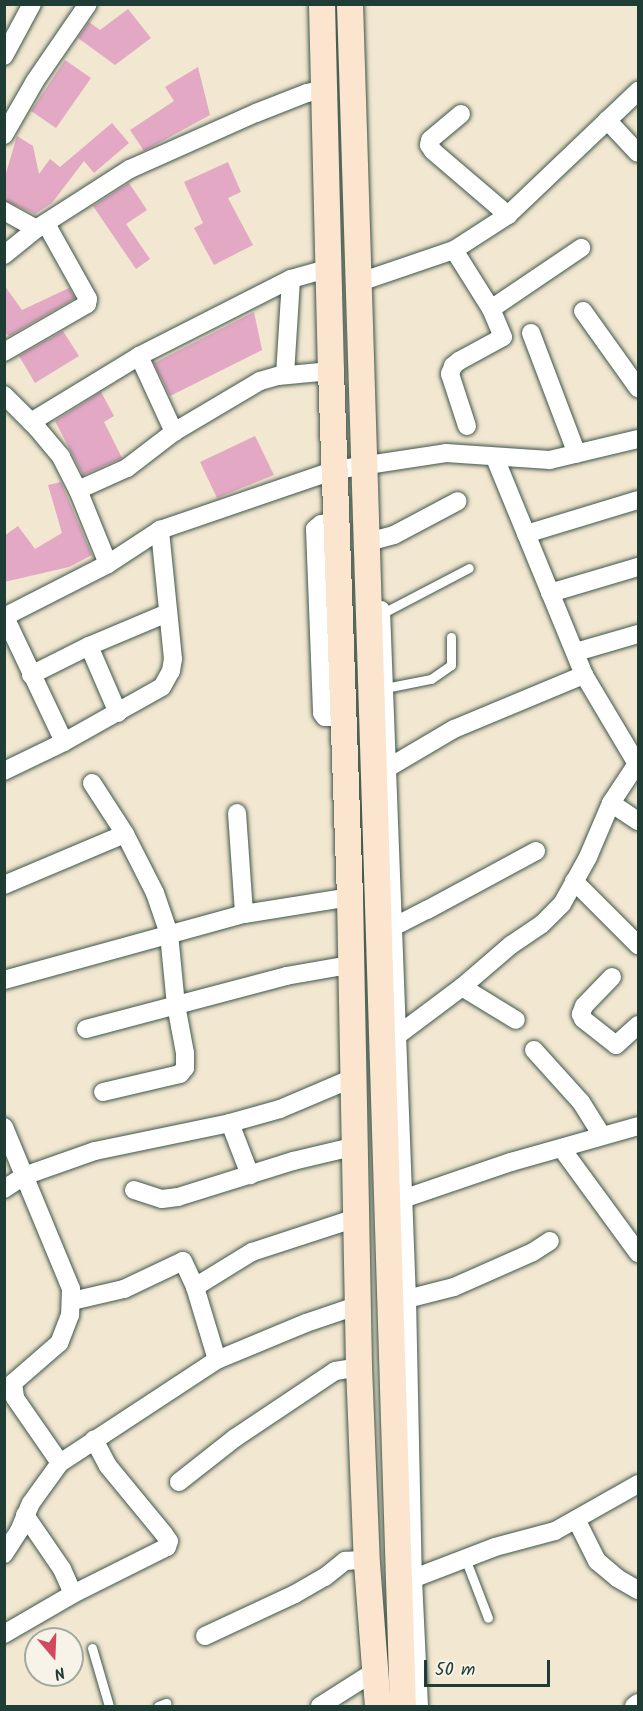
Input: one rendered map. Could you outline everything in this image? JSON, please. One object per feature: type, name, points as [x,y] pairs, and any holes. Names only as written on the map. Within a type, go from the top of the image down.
[{"type":"main road","points":[[322,4],[337,521],[328,592],[343,717],[350,897],[356,1218],[360,1305],[359,1366],[367,1564],[377,1670],[378,1707]]},
{"type":"main road","points":[[350,4],[364,280],[399,1301],[406,1581],[403,1707]]},
{"type":"street","points":[[4,56],[10,28],[32,4]]},
{"type":"street","points":[[4,135],[35,81],[88,4]]},
{"type":"street","points":[[4,255],[41,226],[130,169],[256,113],[307,93],[324,89]]},
{"type":"street","points":[[364,280],[454,250],[508,215],[639,92]]},
{"type":"street","points":[[460,114],[430,140],[429,145],[433,152],[508,215]]},
{"type":"street","points":[[607,120],[639,153]]},
{"type":"street","points":[[4,212],[41,226],[88,299],[87,304],[4,352]]},
{"type":"street","points":[[491,309],[581,248]]},
{"type":"street","points":[[454,250],[491,309],[503,337],[453,366],[450,374],[467,426]]},
{"type":"street","points":[[31,422],[139,356],[291,279],[330,268]]},
{"type":"street","points":[[285,375],[291,279]]},
{"type":"street","points":[[583,311],[637,383]]},
{"type":"street","points":[[531,333],[577,454]]},
{"type":"street","points":[[139,356],[174,432]]},
{"type":"street","points":[[78,490],[127,468],[174,432],[260,381],[285,375],[331,371]]},
{"type":"street","points":[[4,395],[61,457],[78,490],[108,564]]},
{"type":"street","points":[[64,742],[5,617],[108,564],[160,530],[335,470],[446,453],[550,460],[639,440]]},
{"type":"street","points":[[390,1041],[462,987],[511,945],[542,924],[562,904],[588,857],[611,804],[638,763],[584,675],[495,458]]},
{"type":"street","points":[[526,534],[639,500]]},
{"type":"street","points":[[373,541],[458,501]]},
{"type":"street","points":[[4,771],[64,742],[162,687],[171,671],[173,659],[160,530]]},
{"type":"street","points":[[550,593],[639,567]]},
{"type":"street","points":[[31,675],[89,646],[167,613]]},
{"type":"street","points":[[576,652],[639,634]]},
{"type":"street","points":[[89,646],[118,713]]},
{"type":"street","points":[[381,771],[454,729],[584,675]]},
{"type":"street","points":[[92,783],[125,834],[155,893],[169,934],[176,1005],[185,1053],[185,1068],[180,1074],[103,1092]]},
{"type":"street","points":[[611,804],[639,821]]},
{"type":"street","points":[[237,813],[244,914]]},
{"type":"street","points":[[4,885],[125,834]]},
{"type":"street","points":[[386,924],[401,923],[536,851]]},
{"type":"street","points":[[574,881],[639,945]]},
{"type":"street","points":[[4,980],[244,914],[350,897]]},
{"type":"street","points":[[86,1029],[286,976],[350,965]]},
{"type":"street","points":[[612,977],[584,1006],[581,1014],[583,1019],[616,1045],[639,1025]]},
{"type":"street","points":[[462,987],[516,1020]]},
{"type":"street","points":[[534,1050],[581,1102],[602,1135]]},
{"type":"street","points":[[4,1189],[24,1176],[95,1151],[132,1141],[230,1123],[280,1108],[353,1078]]},
{"type":"street","points":[[230,1123],[250,1175]]},
{"type":"street","points":[[395,1202],[511,1162],[639,1125]]},
{"type":"street","points":[[4,1127],[71,1289],[72,1301],[59,1343],[13,1383],[15,1398],[60,1463]]},
{"type":"street","points":[[134,1190],[162,1199],[178,1197],[356,1146]]},
{"type":"street","points":[[562,1149],[639,1253]]},
{"type":"street","points":[[195,1287],[252,1252],[302,1233],[356,1218]]},
{"type":"street","points":[[399,1301],[454,1287],[533,1252],[550,1241]]},
{"type":"street","points":[[72,1301],[124,1289],[183,1261],[195,1287],[217,1360]]},
{"type":"street","points":[[4,1554],[45,1480],[60,1463],[217,1360],[306,1323],[360,1305]]},
{"type":"street","points":[[179,1482],[235,1438],[335,1371],[359,1366]]},
{"type":"street","points":[[4,1634],[73,1594],[167,1547],[169,1540],[108,1466],[94,1440]]},
{"type":"street","points":[[419,1707],[406,1581],[495,1547],[555,1531],[577,1521],[639,1484]]},
{"type":"street","points":[[25,1515],[58,1563],[73,1594]]},
{"type":"street","points":[[577,1521],[597,1561],[617,1578],[639,1590]]},
{"type":"street","points":[[205,1636],[295,1594],[325,1577],[345,1561],[360,1560],[367,1564]]},
{"type":"street","points":[[320,1707],[377,1670]]},
{"type":"street","points":[[634,1707],[639,1703]]},
{"type":"lane","points":[[376,615],[469,568]]},
{"type":"lane","points":[[379,688],[431,679],[452,665],[451,637]]},
{"type":"lane","points":[[465,1558],[488,1618]]},
{"type":"lane","points":[[92,1648],[109,1707]]},
{"type":"building","points":[[128,9],[151,38],[115,65],[78,38],[89,22],[100,30]]},
{"type":"building","points":[[65,60],[91,78],[56,128],[31,111]]},
{"type":"building","points":[[198,67],[210,115],[144,151],[130,130],[174,101],[165,87]]},
{"type":"building","points":[[112,123],[129,143],[94,173],[84,161],[52,203],[35,214],[4,200],[4,180],[17,136],[33,146],[39,174],[50,159],[60,167]]},
{"type":"building","points":[[228,162],[241,192],[228,198],[253,245],[214,265],[194,228],[203,223],[184,182]]},
{"type":"building","points":[[129,183],[147,210],[126,224],[150,259],[136,269],[93,206]]},
{"type":"building","points":[[4,285],[22,310],[69,288],[75,298],[9,336],[4,332]]},
{"type":"building","points":[[254,312],[262,350],[170,396],[154,363]]},
{"type":"building","points":[[63,331],[79,356],[35,383],[19,356]]},
{"type":"building","points":[[101,392],[114,416],[104,422],[122,458],[83,475],[55,421]]},
{"type":"building","points":[[255,436],[274,475],[217,498],[200,462]]},
{"type":"building","points":[[61,482],[92,555],[69,567],[4,582],[4,536],[18,526],[35,549],[62,533],[48,485]]}]
